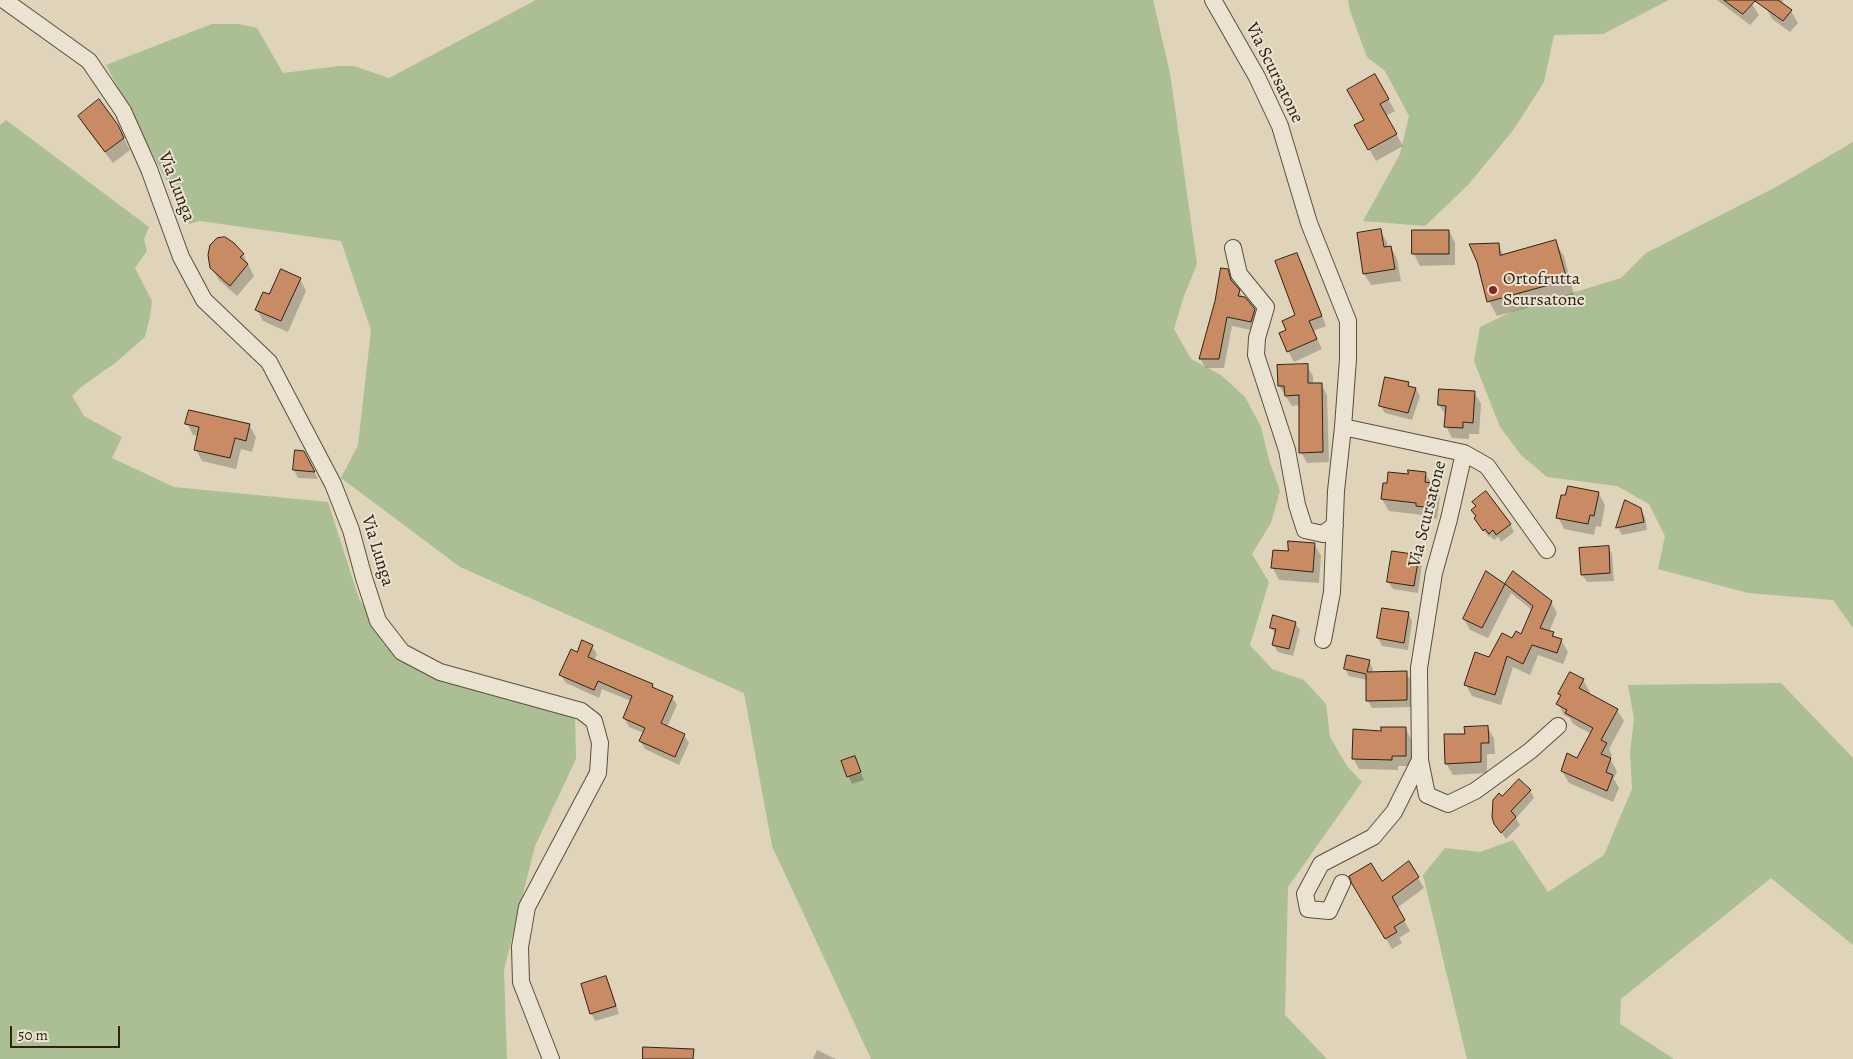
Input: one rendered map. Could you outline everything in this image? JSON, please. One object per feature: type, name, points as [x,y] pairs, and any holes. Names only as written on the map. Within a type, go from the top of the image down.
[{"type":"street","name":"Via Lunga","points":[[4,0],[89,61],[123,111],[149,169],[181,257],[204,300],[269,362],[333,484],[351,530],[378,621],[402,652],[440,672],[581,711],[594,721],[600,743],[598,773],[528,907],[520,947],[521,982],[551,1059]]},
{"type":"street","name":"Via Scursatone","points":[[1213,0],[1257,78],[1280,126],[1308,223],[1348,321],[1344,427],[1464,453],[1434,573],[1419,668],[1420,760],[1427,795],[1448,804],[1475,791],[1530,751],[1558,726]]},
{"type":"street","points":[[1233,248],[1239,274],[1266,307],[1257,338],[1256,355],[1287,450],[1297,505],[1305,530],[1323,534],[1335,525]]},
{"type":"street","points":[[1323,640],[1332,592],[1336,491],[1344,427]]},
{"type":"street","points":[[1464,453],[1487,466],[1547,550]]},
{"type":"street","points":[[1342,883],[1329,911],[1308,909],[1305,894],[1321,864],[1374,837],[1394,812],[1420,760]]},
{"type":"green space","points":[[536,0],[1153,0],[1170,73],[1197,264],[1184,296],[1174,329],[1191,359],[1221,375],[1245,397],[1261,427],[1269,460],[1280,491],[1271,523],[1252,554],[1269,582],[1250,645],[1272,669],[1304,680],[1326,704],[1330,737],[1347,766],[1362,782],[1288,887],[1285,1015],[1327,1059],[871,1059],[772,846],[744,693],[460,567],[341,478],[358,445],[371,330],[341,241],[200,221],[189,224],[106,65],[212,24],[239,24],[257,28],[283,73],[354,66],[389,78]]},
{"type":"green space","points":[[1348,0],[1669,0],[1603,34],[1554,35],[1544,82],[1514,129],[1468,185],[1425,226],[1363,221],[1400,154],[1409,116],[1385,71],[1367,57],[1350,11]]},
{"type":"green space","points":[[6,120],[149,227],[144,239],[147,251],[135,268],[152,301],[145,337],[72,396],[84,416],[122,437],[112,458],[174,487],[328,502],[359,599],[377,624],[407,658],[575,712],[576,759],[535,846],[504,970],[507,1059],[0,1059],[0,125]]},
{"type":"green space","points":[[1853,142],[1853,628],[1833,600],[1748,593],[1658,569],[1665,536],[1649,504],[1617,486],[1547,477],[1521,455],[1500,427],[1474,361],[1480,327],[1513,311],[1621,278],[1646,253],[1778,186]]},
{"type":"green space","points":[[1781,683],[1853,758],[1853,945],[1771,878],[1621,999],[1620,1024],[1674,1059],[1467,1059],[1423,875],[1445,848],[1480,852],[1513,840],[1548,892],[1604,855],[1632,789],[1630,752],[1634,719],[1628,685]]},
{"type":"building","points":[[1724,0],[1778,0],[1792,10],[1783,21],[1755,1],[1743,14]]},
{"type":"building","points":[[1375,74],[1389,99],[1380,104],[1397,134],[1368,150],[1354,125],[1364,120],[1347,90]]},
{"type":"building","points":[[99,99],[118,125],[124,138],[105,152],[78,116]]},
{"type":"building","points":[[1381,229],[1384,247],[1391,246],[1395,269],[1363,274],[1357,233]]},
{"type":"building","points":[[1412,230],[1449,230],[1449,254],[1412,254]]},
{"type":"building","points":[[225,237],[234,243],[244,254],[240,257],[248,264],[230,286],[210,268],[208,255],[210,245],[217,238]]},
{"type":"building","points":[[1556,240],[1567,280],[1487,302],[1477,262],[1469,244],[1499,243],[1500,255]]},
{"type":"building","points":[[1297,253],[1322,316],[1309,321],[1317,339],[1287,352],[1279,333],[1286,330],[1282,321],[1295,315],[1275,261]]},
{"type":"building","points":[[1221,268],[1228,269],[1231,280],[1240,290],[1238,296],[1245,297],[1255,309],[1251,322],[1227,317],[1219,359],[1199,359],[1215,301]]},
{"type":"building","points":[[281,269],[301,278],[281,321],[255,310],[263,292],[269,294]]},
{"type":"building","points":[[1308,364],[1308,383],[1322,383],[1323,452],[1299,453],[1299,395],[1285,396],[1284,386],[1278,386],[1277,365]]},
{"type":"building","points":[[1385,377],[1409,382],[1408,386],[1416,388],[1408,413],[1379,406]]},
{"type":"building","points":[[1439,389],[1475,391],[1473,423],[1463,422],[1463,428],[1444,427],[1446,406],[1438,405]]},
{"type":"building","points":[[189,410],[250,424],[246,441],[235,438],[230,458],[194,450],[199,427],[185,424]]},
{"type":"building","points":[[295,450],[304,451],[315,472],[293,470]]},
{"type":"building","points":[[1408,470],[1426,472],[1425,482],[1434,483],[1431,508],[1416,506],[1416,503],[1381,499],[1383,483],[1387,483],[1388,472],[1408,474]]},
{"type":"building","points":[[1568,486],[1599,492],[1594,516],[1590,515],[1588,524],[1556,518],[1561,495],[1565,495]]},
{"type":"building","points":[[1486,491],[1511,524],[1496,535],[1493,530],[1489,534],[1485,529],[1483,531],[1471,510],[1476,506],[1472,502]]},
{"type":"building","points":[[1625,500],[1641,508],[1644,522],[1616,528]]},
{"type":"building","points":[[1288,541],[1315,543],[1313,572],[1271,568],[1273,550],[1288,551]]},
{"type":"building","points":[[1609,546],[1610,573],[1581,575],[1579,548]]},
{"type":"building","points":[[1392,551],[1419,555],[1414,586],[1387,582]]},
{"type":"building","points":[[1486,571],[1505,584],[1482,628],[1463,619]]},
{"type":"building","points":[[1513,571],[1552,601],[1540,628],[1554,632],[1552,636],[1562,639],[1557,653],[1532,645],[1523,664],[1507,656],[1495,695],[1464,685],[1475,652],[1489,657],[1502,633],[1512,638],[1516,631],[1521,634],[1533,606],[1505,584]]},
{"type":"building","points":[[1382,608],[1409,612],[1404,643],[1377,638]]},
{"type":"building","points":[[1273,615],[1296,622],[1289,649],[1272,645],[1276,629],[1270,628]]},
{"type":"building","points":[[582,640],[593,645],[588,657],[653,684],[652,687],[673,696],[661,723],[685,734],[675,757],[639,741],[645,728],[623,718],[632,696],[598,681],[594,690],[559,675],[571,649],[577,652]]},
{"type":"building","points":[[1347,655],[1370,660],[1367,672],[1407,671],[1407,700],[1366,701],[1366,674],[1344,669]]},
{"type":"building","points":[[1570,672],[1584,679],[1579,688],[1618,709],[1601,740],[1607,743],[1601,754],[1611,758],[1606,772],[1613,775],[1607,791],[1561,771],[1567,753],[1577,758],[1593,728],[1565,713],[1567,710],[1556,704],[1561,695],[1558,694]]},
{"type":"building","points":[[1488,726],[1489,743],[1481,743],[1481,762],[1445,764],[1444,734],[1465,734],[1464,727]]},
{"type":"building","points":[[1381,727],[1406,727],[1406,756],[1392,756],[1392,760],[1352,759],[1353,729],[1381,731]]},
{"type":"building","points":[[855,756],[861,772],[847,777],[841,761]]},
{"type":"building","points":[[1519,779],[1531,790],[1511,811],[1516,817],[1501,833],[1494,824],[1492,817],[1493,800],[1499,793],[1502,796]]},
{"type":"building","points":[[1409,861],[1419,877],[1392,897],[1405,920],[1394,927],[1397,932],[1385,939],[1349,876],[1371,863],[1382,881]]},
{"type":"building","points":[[606,976],[616,1006],[590,1014],[581,984]]},
{"type":"building","points":[[643,1047],[694,1049],[693,1059],[643,1059]]},
{"type":"place","name":"Ortofrutta Scursatone","points":[[1493,290]]}]
